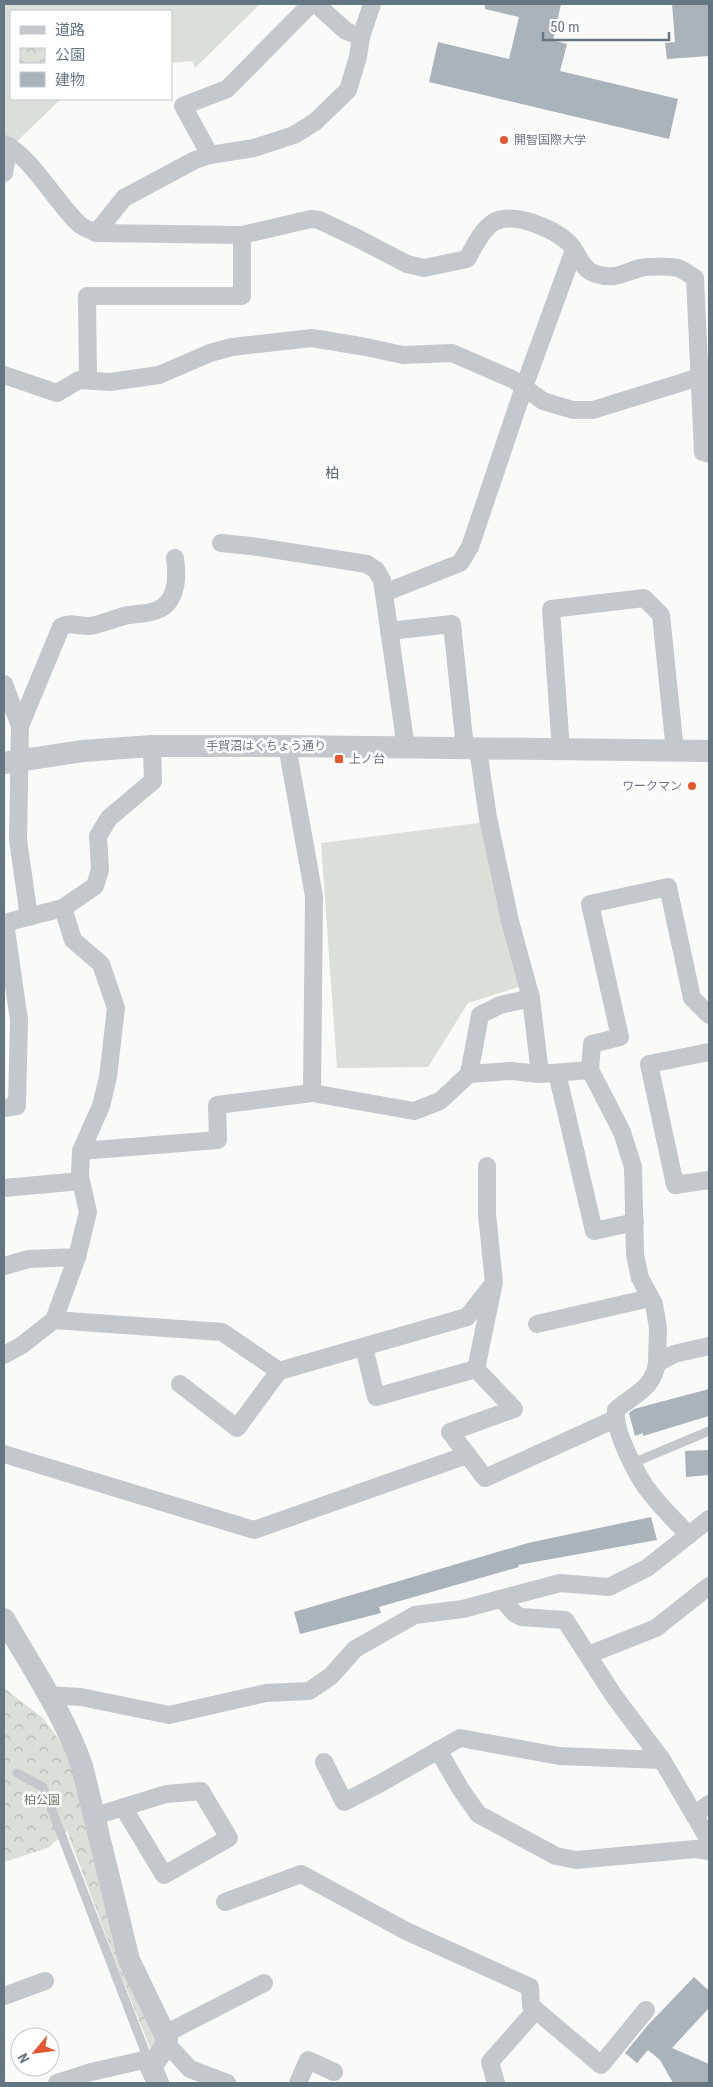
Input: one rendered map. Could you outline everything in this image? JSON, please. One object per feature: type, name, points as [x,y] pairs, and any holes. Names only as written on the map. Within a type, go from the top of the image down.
[{"type":"street","points":[[210,155],[182,106],[227,90],[312,4]]},
{"type":"street","points":[[316,4],[346,31],[361,36]]},
{"type":"street","points":[[96,233],[124,198],[195,160],[210,155],[254,148],[294,135],[315,122],[348,90],[358,57],[361,36],[372,4]]},
{"type":"street","points":[[4,173],[7,145]]},
{"type":"street","points":[[7,145],[32,168],[80,225],[96,233],[242,235],[311,219],[319,220],[406,264],[424,268],[467,259],[484,231],[494,222],[503,219],[525,221],[551,230],[570,244],[584,266],[594,274],[614,277],[642,268],[679,268],[695,278],[705,375],[703,452],[709,454]]},
{"type":"street","points":[[88,380],[87,296],[242,296],[242,235]]},
{"type":"street","points":[[384,593],[460,563],[470,547],[524,387],[574,250]]},
{"type":"street","points":[[4,375],[57,393],[79,380],[110,382],[159,375],[210,353],[232,347],[312,338],[366,346],[403,355],[452,353],[514,380],[542,401],[573,410],[593,410],[705,375]]},
{"type":"street","points":[[220,543],[367,564],[376,570],[382,580],[406,748]]},
{"type":"street","points":[[29,917],[11,840],[20,726],[61,627],[69,622],[90,626],[126,616],[153,612],[167,604],[174,593],[178,579],[176,558]]},
{"type":"street","points":[[561,750],[551,609],[644,598],[661,615],[675,751]]},
{"type":"street","points":[[388,632],[452,624],[472,749],[510,921],[549,1073],[594,1231],[635,1222]]},
{"type":"street","points":[[4,684],[20,726]]},
{"type":"street","points":[[4,1108],[17,1106],[11,1036],[19,1020],[4,923],[63,908],[95,886],[100,870],[98,836],[109,818],[153,781],[152,746]]},
{"type":"street","name":"手賀沼はくちょう通り","points":[[4,763],[83,751],[152,746],[709,751]]},
{"type":"street","points":[[287,746],[314,896],[312,1093]]},
{"type":"street","points":[[689,1535],[650,1493],[627,1454],[615,1419],[616,1410],[650,1383],[655,1376],[658,1328],[654,1304],[640,1278],[635,1255],[633,1167],[622,1132],[590,1070],[592,1044],[620,1037],[590,904],[668,887],[692,998],[709,1015]]},
{"type":"street","points":[[4,1355],[22,1345],[54,1320],[77,1257],[88,1212],[81,1181],[81,1151],[101,1106],[108,1078],[116,1008],[101,964],[73,940],[63,908]]},
{"type":"street","points":[[81,1151],[218,1140],[217,1105],[312,1093],[414,1111],[440,1101],[469,1074],[480,1015],[500,1005],[530,998]]},
{"type":"street","points":[[709,1052],[649,1064],[675,1185],[709,1180]]},
{"type":"street","points":[[469,1074],[511,1071],[549,1073],[590,1070]]},
{"type":"street","points":[[476,1369],[494,1283],[487,1214],[487,1166]]},
{"type":"street","points":[[4,1188],[81,1181]]},
{"type":"street","points":[[4,1266],[29,1259],[77,1257]]},
{"type":"street","points":[[180,1384],[237,1428],[279,1371],[466,1317],[494,1283]]},
{"type":"street","points":[[537,1324],[650,1298]]},
{"type":"street","points":[[54,1320],[222,1332],[279,1371]]},
{"type":"street","points":[[657,1363],[674,1354],[709,1346]]},
{"type":"street","points":[[364,1347],[376,1397],[476,1369]]},
{"type":"street","points":[[476,1369],[514,1409],[450,1432],[485,1478],[615,1419]]},
{"type":"street","points":[[4,1454],[254,1530],[467,1455]]},
{"type":"street","points":[[47,1695],[81,1697],[169,1715],[266,1693],[309,1691],[331,1676],[354,1650],[415,1615],[462,1610],[560,1583],[609,1587],[646,1568],[709,1519]]},
{"type":"street","points":[[588,1655],[656,1628],[709,1586]]},
{"type":"street","points":[[502,1599],[514,1613],[522,1617],[565,1620],[614,1696],[662,1760],[709,1840]]},
{"type":"street","points":[[4,1619],[78,1755],[95,1816],[129,1960],[166,2039],[190,2069],[227,2083]]},
{"type":"street","points":[[324,1762],[344,1802],[460,1738],[559,1756],[662,1760]]},
{"type":"street","points":[[438,1750],[478,1814],[556,1856],[576,1860],[694,1849],[709,1852]]},
{"type":"street","points":[[95,1816],[123,1807],[166,1794],[201,1790],[229,1838],[164,1874],[123,1807]]},
{"type":"street","points":[[694,1815],[709,1804]]},
{"type":"street","points":[[225,1902],[301,1874],[406,1932],[530,1987],[531,2006],[601,2065],[646,2010]]},
{"type":"street","points":[[4,1996],[45,1981]]},
{"type":"street","points":[[57,2083],[92,2072],[152,2070],[166,2039],[264,1983]]},
{"type":"street","points":[[496,2083],[490,2062],[536,2010]]},
{"type":"street","points":[[298,2083],[308,2060],[334,2072]]},
{"type":"lane","points":[[633,1463],[709,1431]]},
{"type":"lane","points":[[17,1772],[43,1788],[152,2070]]},
{"type":"green space","points":[[4,4],[260,4],[195,68],[192,61],[172,63],[172,10],[10,10],[10,100],[60,100],[15,143],[4,135]]},
{"type":"green space","points":[[486,822],[519,987],[468,1003],[428,1067],[337,1068],[321,843]]},
{"type":"green space","name":"柏公園","points":[[4,1688],[43,1718],[60,1741],[76,1776],[157,2042],[151,2050],[67,1831],[48,1848],[4,1862]]},
{"type":"building","points":[[485,4],[561,4],[553,40],[567,44],[560,71],[678,99],[669,139],[429,82],[438,42],[509,59],[519,17],[485,9]]},
{"type":"building","points":[[672,4],[709,4],[709,56],[667,59],[665,43],[675,42]]},
{"type":"building","points":[[709,1389],[709,1416],[643,1436],[643,1433],[635,1436],[629,1413],[634,1409]]},
{"type":"building","points":[[709,1450],[709,1475],[686,1477],[685,1451]]},
{"type":"building","points":[[651,1517],[657,1540],[518,1565],[519,1567],[379,1607],[381,1613],[300,1634],[294,1612],[528,1543]]},
{"type":"building","points":[[694,1977],[709,1991],[709,2008],[672,2048],[709,2064],[709,2083],[673,2083],[660,2060],[648,2050],[637,2063],[625,2053],[648,2025]]},
{"type":"place","name":"開智国際大学","points":[[504,140]]},
{"type":"place","name":"上ノ台","points":[[339,759]]},
{"type":"place","name":"ワークマン","points":[[692,786]]},
{"type":"district","name":"柏","points":[[332,473]]}]
